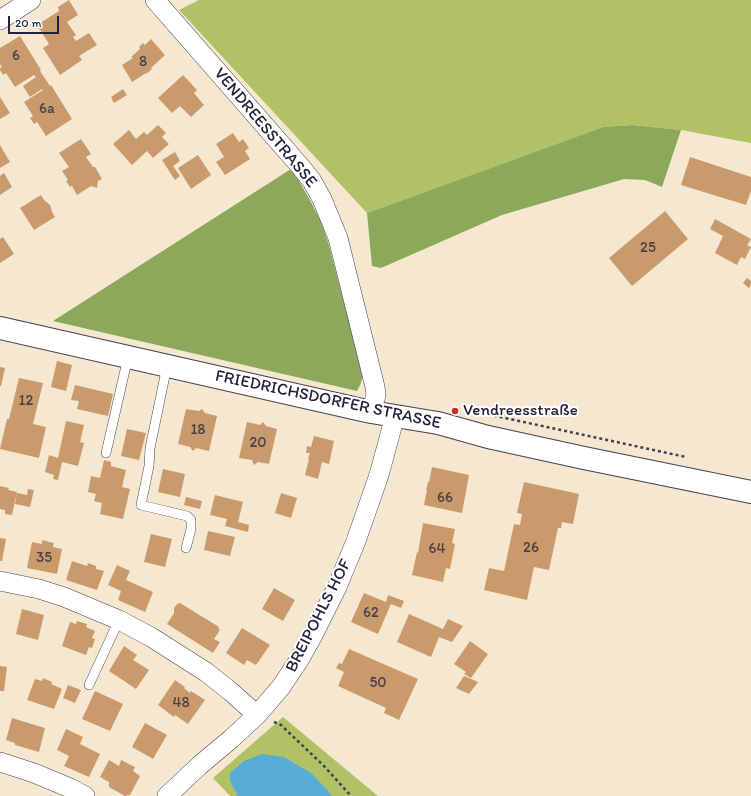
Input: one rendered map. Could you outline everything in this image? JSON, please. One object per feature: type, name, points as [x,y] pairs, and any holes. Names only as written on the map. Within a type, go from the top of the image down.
[{"type":"main road","name":"FRIEDRICHSDORFER STRASSE","points":[[0,328],[371,412],[438,423],[488,437],[751,492]]},
{"type":"street","points":[[0,20],[31,0]]},
{"type":"street","name":"VENDREESSTRASSE","points":[[155,0],[300,166],[312,181],[322,199],[338,238],[375,387],[376,395],[371,412]]},
{"type":"street","name":"BREIPOHLS HOF","points":[[167,796],[257,715],[281,687],[299,660],[337,587],[356,541],[379,474],[395,416]]},
{"type":"street","points":[[0,581],[39,589],[64,597],[119,620],[151,637],[206,672],[257,715]]},
{"type":"street","points":[[0,762],[34,773],[85,796]]},
{"type":"lane","points":[[106,453],[128,357]]},
{"type":"lane","points":[[167,366],[150,448],[149,466],[141,505],[187,516],[191,520],[191,529],[186,548]]},
{"type":"lane","points":[[89,685],[119,620]]},
{"type":"path","points":[[475,412],[692,458]]},
{"type":"path","points":[[257,715],[281,725],[323,765],[351,796]]},
{"type":"green space","points":[[199,0],[751,0],[751,143],[681,130],[632,125],[603,127],[367,213],[179,10]]},
{"type":"green space","points":[[632,125],[681,130],[662,187],[645,180],[624,179],[502,215],[381,268],[372,266],[367,213],[603,127]]},
{"type":"green space","points":[[291,169],[312,204],[321,222],[328,242],[363,375],[357,391],[53,321]]},
{"type":"green space","points":[[283,717],[378,796],[230,796],[213,778]]},
{"type":"water","points":[[262,754],[284,757],[311,773],[332,796],[238,796],[230,781],[230,773],[244,761]]},
{"type":"building","points":[[69,0],[78,15],[67,22],[76,35],[73,37],[76,41],[89,33],[97,45],[79,56],[82,60],[60,75],[43,48],[49,44],[37,25],[59,11],[58,7]]},
{"type":"building","points":[[20,36],[41,70],[40,71],[50,86],[51,85],[72,119],[46,136],[37,122],[34,124],[30,118],[33,116],[24,102],[43,90],[42,89],[30,97],[23,86],[36,77],[34,75],[15,87],[6,73],[3,75],[0,70],[2,67],[0,64],[0,48]]},
{"type":"building","points":[[151,39],[165,55],[146,74],[132,82],[122,65],[133,58],[131,57],[140,49],[139,47],[143,43],[145,45]]},
{"type":"building","points":[[183,75],[197,90],[194,93],[204,105],[191,117],[180,106],[172,113],[158,98]]},
{"type":"building","points":[[123,89],[127,95],[114,103],[111,97]]},
{"type":"building","points":[[0,97],[10,113],[0,119]]},
{"type":"building","points":[[158,125],[166,133],[162,137],[169,144],[153,158],[147,151],[132,165],[113,144],[129,130],[136,139],[144,132],[147,135]]},
{"type":"building","points":[[233,133],[239,142],[243,139],[249,148],[245,151],[250,159],[225,175],[216,162],[224,157],[216,144]]},
{"type":"building","points":[[81,139],[91,154],[86,157],[93,167],[95,167],[102,179],[98,181],[97,188],[91,186],[77,195],[72,186],[70,187],[66,181],[68,180],[62,171],[69,167],[59,153]]},
{"type":"building","points":[[0,145],[10,162],[0,168]]},
{"type":"building","points":[[175,152],[180,161],[173,166],[180,176],[175,180],[162,160]]},
{"type":"building","points":[[198,155],[211,175],[191,189],[178,168]]},
{"type":"building","points":[[690,157],[751,177],[751,191],[746,205],[681,185]]},
{"type":"building","points":[[4,173],[12,187],[0,195],[0,176]]},
{"type":"building","points":[[41,195],[50,205],[55,217],[34,230],[20,208]]},
{"type":"building","points":[[665,211],[688,239],[632,286],[609,258]]},
{"type":"building","points":[[715,219],[751,239],[747,245],[751,247],[745,259],[741,257],[737,265],[715,253],[723,236],[710,229]]},
{"type":"building","points":[[3,237],[14,254],[0,263],[0,239]]},
{"type":"building","points":[[747,278],[751,281],[749,288],[743,283]]},
{"type":"building","points":[[57,361],[72,365],[66,391],[51,387]]},
{"type":"building","points":[[0,367],[5,368],[1,386],[0,386]]},
{"type":"building","points":[[19,378],[43,383],[33,424],[46,427],[39,458],[0,449]]},
{"type":"building","points":[[75,385],[113,394],[108,416],[77,409],[79,401],[71,400]]},
{"type":"building","points":[[186,409],[199,411],[202,409],[205,413],[217,416],[209,451],[196,448],[193,451],[190,447],[178,444]]},
{"type":"building","points":[[66,421],[84,425],[80,442],[84,443],[78,466],[62,462],[58,480],[53,479],[54,475],[45,472],[49,455],[58,458]]},
{"type":"building","points":[[247,422],[260,425],[263,422],[266,426],[277,429],[269,464],[258,462],[254,465],[252,460],[239,458]]},
{"type":"building","points":[[127,429],[146,433],[139,460],[121,456]]},
{"type":"building","points":[[314,436],[334,441],[329,464],[322,462],[318,479],[305,475],[310,453],[306,453],[307,446],[311,447]]},
{"type":"building","points":[[104,460],[111,462],[111,466],[126,470],[122,487],[130,489],[123,519],[100,514],[102,503],[94,501],[96,494],[88,492],[91,476],[100,478]]},
{"type":"building","points":[[432,467],[469,475],[462,513],[424,505]]},
{"type":"building","points":[[163,469],[185,474],[180,497],[158,492]]},
{"type":"building","points":[[524,482],[579,494],[573,524],[562,522],[561,528],[558,528],[549,570],[534,567],[527,600],[484,590],[489,568],[504,571],[514,524],[520,525],[522,514],[517,513]]},
{"type":"building","points":[[0,486],[17,492],[12,515],[5,514],[5,510],[0,509]]},
{"type":"building","points":[[28,489],[34,490],[30,507],[15,504],[17,493],[27,495]]},
{"type":"building","points":[[281,493],[297,498],[291,518],[275,513]]},
{"type":"building","points":[[215,495],[243,502],[238,522],[249,525],[248,532],[225,526],[227,519],[210,515]]},
{"type":"building","points":[[186,497],[202,501],[200,509],[184,505]]},
{"type":"building","points":[[423,523],[455,529],[452,543],[455,544],[450,569],[446,568],[443,582],[412,575],[417,552],[418,553]]},
{"type":"building","points":[[208,531],[235,537],[230,556],[204,550]]},
{"type":"building","points":[[151,534],[172,539],[165,567],[144,562]]},
{"type":"building","points":[[0,538],[6,539],[2,561],[0,561]]},
{"type":"building","points":[[42,540],[54,543],[53,547],[62,549],[57,574],[27,568],[32,542],[42,544]]},
{"type":"building","points":[[72,561],[87,566],[88,563],[96,566],[96,569],[104,571],[97,590],[66,580]]},
{"type":"building","points":[[117,565],[130,571],[126,580],[153,592],[145,612],[118,600],[121,591],[108,585]]},
{"type":"building","points":[[274,588],[295,600],[283,621],[262,609]]},
{"type":"building","points":[[364,593],[386,602],[388,595],[404,601],[401,608],[391,604],[378,634],[351,622]]},
{"type":"building","points":[[180,603],[219,627],[218,628],[220,630],[214,639],[220,642],[213,653],[167,624],[174,613],[174,608]]},
{"type":"building","points":[[22,609],[44,615],[38,640],[16,634]]},
{"type":"building","points":[[409,614],[443,629],[448,619],[463,626],[452,642],[439,637],[431,657],[397,642]]},
{"type":"building","points":[[77,621],[87,624],[86,627],[95,631],[92,638],[95,639],[92,648],[89,647],[86,655],[62,646],[70,622],[76,624]]},
{"type":"building","points":[[242,628],[270,645],[256,665],[247,660],[244,665],[226,653]]},
{"type":"building","points":[[470,641],[488,654],[471,678],[464,674],[466,672],[454,664]]},
{"type":"building","points":[[124,646],[137,655],[133,660],[149,670],[136,689],[109,671]]},
{"type":"building","points":[[349,649],[418,679],[399,720],[384,713],[386,708],[338,686],[344,672],[336,668],[339,663],[342,664]]},
{"type":"building","points":[[0,666],[7,667],[4,691],[0,691]]},
{"type":"building","points":[[464,676],[478,682],[469,694],[456,688]]},
{"type":"building","points":[[43,678],[62,689],[54,709],[27,700],[35,679],[42,681]]},
{"type":"building","points":[[175,680],[185,687],[184,688],[190,693],[191,691],[205,700],[188,724],[175,715],[174,717],[158,705]]},
{"type":"building","points":[[68,685],[81,690],[75,703],[63,698]]},
{"type":"building","points":[[95,691],[123,704],[110,731],[82,719]]},
{"type":"building","points":[[12,718],[45,728],[39,752],[15,745],[15,743],[6,740]]},
{"type":"building","points":[[145,723],[167,735],[153,759],[132,747]]},
{"type":"building","points":[[66,729],[83,737],[80,744],[100,754],[89,777],[64,766],[69,756],[57,750]]},
{"type":"building","points":[[109,760],[119,766],[121,760],[135,767],[133,771],[140,776],[130,795],[125,796],[109,787],[109,782],[100,777]]},
{"type":"place","name":"Vendreesstraße","points":[[455,411]]}]
